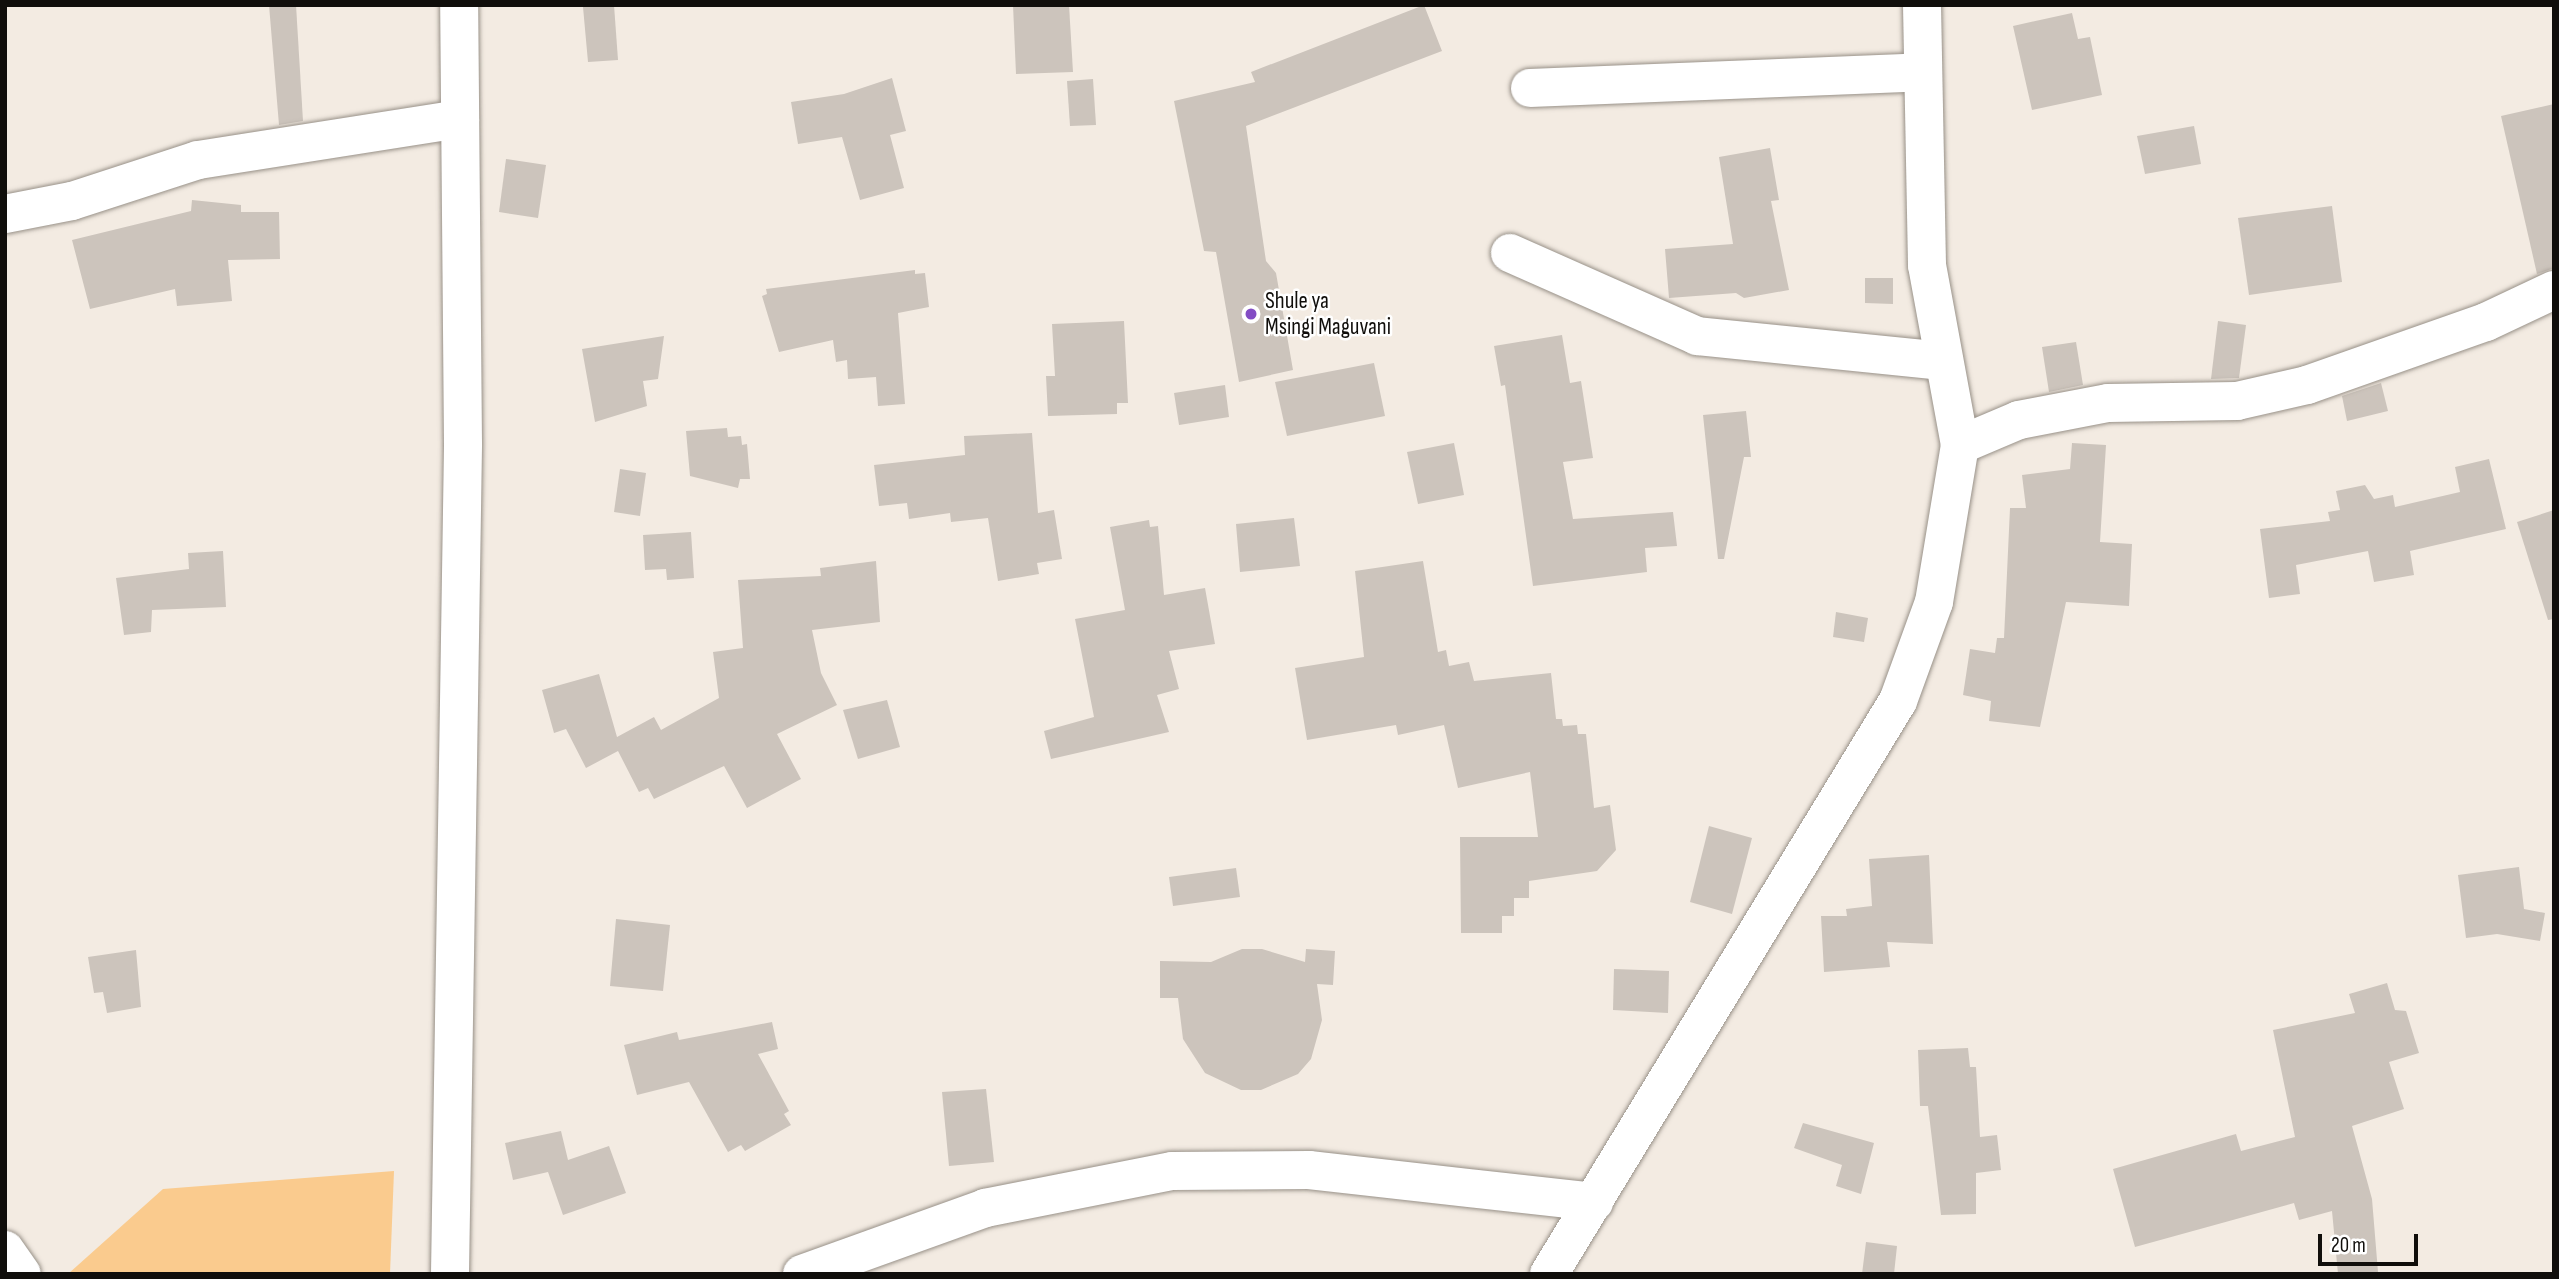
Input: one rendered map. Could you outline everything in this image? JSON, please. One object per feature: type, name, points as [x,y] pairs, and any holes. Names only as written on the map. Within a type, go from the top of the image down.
[{"type":"street","points":[[450,1274],[463,443],[459,5]]},
{"type":"street","points":[[1549,1274],[1898,701],[1934,601],[1960,445],[1927,265],[1922,5]]},
{"type":"street","points":[[1530,89],[1923,72]]},
{"type":"street","points":[[5,214],[72,201],[198,160],[460,119]]},
{"type":"street","points":[[1510,253],[1698,336],[1944,361]]},
{"type":"street","points":[[1960,445],[2019,420],[2108,403],[2236,401],[2306,385],[2486,322],[2554,290]]},
{"type":"street","points":[[802,1274],[985,1208],[1172,1171],[1309,1170],[1594,1202]]},
{"type":"street","points":[[5,1251],[22,1274]]},
{"type":"shaded area","points":[[394,1171],[390,1274],[68,1274],[163,1189]]},
{"type":"building","points":[[269,5],[296,5],[303,121],[279,125]]},
{"type":"building","points":[[614,5],[618,60],[588,62],[583,7]]},
{"type":"building","points":[[1013,5],[1069,5],[1073,72],[1016,74]]},
{"type":"building","points":[[1424,5],[1442,51],[1246,126],[1266,261],[1276,273],[1293,370],[1239,382],[1216,252],[1204,251],[1174,101],[1255,82],[1251,72]]},
{"type":"building","points":[[2072,13],[2078,39],[2090,37],[2102,95],[2032,110],[2013,26]]},
{"type":"building","points":[[892,78],[906,131],[890,135],[904,188],[860,200],[842,137],[798,144],[791,102],[844,94]]},
{"type":"building","points":[[1093,79],[1096,125],[1070,126],[1067,81]]},
{"type":"building","points":[[2554,104],[2554,268],[2537,274],[2501,116]]},
{"type":"building","points":[[2194,126],[2201,164],[2145,174],[2137,136]]},
{"type":"building","points":[[1770,148],[1779,200],[1771,201],[1789,290],[1744,298],[1736,293],[1669,298],[1665,249],[1733,244],[1719,157]]},
{"type":"building","points":[[506,159],[546,165],[538,218],[499,212]]},
{"type":"building","points":[[192,200],[241,205],[241,212],[279,212],[280,259],[228,260],[232,301],[177,306],[175,289],[90,309],[72,240],[191,211]]},
{"type":"building","points":[[2332,206],[2342,282],[2249,295],[2238,218]]},
{"type":"building","points":[[915,270],[915,274],[925,273],[929,307],[898,313],[905,404],[878,406],[876,377],[848,379],[847,360],[836,362],[833,340],[779,352],[762,296],[767,294],[766,289]]},
{"type":"building","points":[[1865,278],[1893,278],[1893,304],[1865,303]]},
{"type":"building","points":[[1124,321],[1128,403],[1117,403],[1117,414],[1048,416],[1046,376],[1055,376],[1052,324]]},
{"type":"building","points":[[2218,321],[2246,325],[2239,378],[2211,379]]},
{"type":"building","points":[[1562,335],[1570,383],[1581,381],[1593,458],[1563,462],[1573,519],[1673,512],[1677,546],[1645,548],[1647,572],[1533,586],[1505,385],[1501,386],[1494,346]]},
{"type":"building","points":[[664,336],[658,379],[643,381],[647,406],[595,422],[582,349]]},
{"type":"building","points":[[2076,342],[2083,385],[2049,392],[2042,347]]},
{"type":"building","points":[[1374,363],[1385,416],[1287,436],[1275,382]]},
{"type":"building","points":[[2381,383],[2388,411],[2347,421],[2342,396]]},
{"type":"building","points":[[1225,385],[1229,417],[1179,425],[1174,393]]},
{"type":"building","points":[[1746,411],[1751,457],[1744,457],[1724,559],[1718,559],[1703,415]]},
{"type":"building","points":[[727,428],[728,437],[741,436],[742,445],[747,444],[750,479],[740,479],[738,488],[690,476],[686,431]]},
{"type":"building","points":[[1032,433],[1038,513],[1054,510],[1062,559],[1037,563],[1039,574],[998,581],[988,518],[951,522],[950,513],[909,519],[907,503],[879,506],[874,465],[965,455],[964,436]]},
{"type":"building","points":[[1454,443],[1464,495],[1418,504],[1407,452]]},
{"type":"building","points":[[2072,443],[2106,445],[2100,542],[2132,544],[2129,606],[2066,602],[2040,727],[1989,721],[1991,701],[1963,695],[1970,649],[1995,653],[1997,638],[2004,638],[2010,508],[2026,508],[2022,475],[2070,469]]},
{"type":"building","points":[[2489,459],[2506,529],[2410,551],[2414,575],[2374,582],[2368,551],[2296,565],[2300,594],[2269,598],[2260,529],[2330,521],[2328,512],[2340,510],[2336,491],[2365,485],[2374,499],[2393,495],[2395,507],[2460,492],[2455,467]]},
{"type":"building","points":[[620,469],[646,473],[640,516],[614,512]]},
{"type":"building","points":[[2554,510],[2554,619],[2548,620],[2517,522]]},
{"type":"building","points":[[1294,518],[1300,566],[1240,572],[1236,524]]},
{"type":"building","points":[[1149,520],[1150,527],[1158,526],[1164,595],[1205,588],[1215,644],[1169,651],[1179,689],[1157,695],[1169,732],[1051,759],[1044,731],[1094,717],[1075,619],[1125,610],[1110,527]]},
{"type":"building","points":[[691,532],[694,578],[667,580],[666,569],[645,570],[643,535]]},
{"type":"building","points":[[223,551],[226,607],[152,610],[151,632],[124,635],[116,578],[189,569],[188,553]]},
{"type":"building","points":[[876,561],[880,622],[812,630],[821,673],[837,705],[777,734],[801,779],[747,808],[724,766],[654,799],[648,788],[639,792],[618,751],[586,768],[566,729],[554,733],[542,690],[599,674],[617,737],[654,717],[661,730],[719,698],[713,652],[743,648],[738,580],[821,576],[820,568]]},
{"type":"building","points":[[1423,561],[1438,652],[1446,650],[1449,666],[1469,662],[1474,681],[1551,673],[1556,719],[1562,719],[1563,726],[1577,725],[1578,734],[1586,734],[1594,808],[1610,805],[1616,850],[1597,871],[1529,881],[1529,898],[1514,898],[1514,916],[1502,916],[1502,933],[1461,933],[1460,837],[1538,837],[1530,772],[1458,788],[1444,725],[1398,735],[1396,725],[1307,740],[1295,668],[1364,657],[1355,571]]},
{"type":"building","points":[[1836,612],[1868,618],[1864,642],[1833,637]]},
{"type":"building","points":[[887,700],[900,747],[858,759],[843,710]]},
{"type":"building","points":[[1709,826],[1752,838],[1732,914],[1690,902]]},
{"type":"building","points":[[1929,855],[1933,944],[1887,942],[1890,967],[1824,972],[1821,916],[1847,916],[1846,909],[1872,906],[1869,859]]},
{"type":"building","points":[[2519,867],[2524,909],[2545,913],[2540,941],[2497,934],[2466,938],[2458,875]]},
{"type":"building","points":[[1236,868],[1240,897],[1173,906],[1169,877]]},
{"type":"building","points":[[616,919],[670,925],[663,991],[610,986]]},
{"type":"building","points":[[1242,949],[1262,949],[1305,962],[1306,949],[1335,951],[1333,985],[1317,984],[1322,1020],[1311,1059],[1298,1074],[1261,1090],[1241,1090],[1205,1073],[1183,1039],[1178,998],[1160,998],[1160,961],[1211,962]]},
{"type":"building","points":[[136,950],[141,1007],[107,1013],[103,992],[94,993],[88,957]]},
{"type":"building","points":[[1614,969],[1669,971],[1668,1013],[1613,1010]]},
{"type":"building","points":[[2387,983],[2395,1010],[2406,1011],[2419,1053],[2389,1062],[2404,1109],[2352,1126],[2372,1199],[2378,1272],[2338,1274],[2332,1211],[2299,1220],[2294,1203],[2135,1247],[2113,1169],[2236,1134],[2241,1151],[2295,1137],[2273,1030],[2355,1013],[2349,994]]},
{"type":"building","points":[[772,1022],[778,1049],[758,1054],[789,1111],[784,1114],[791,1125],[745,1151],[741,1145],[728,1152],[689,1082],[637,1095],[624,1045],[677,1032],[679,1040]]},
{"type":"building","points":[[1968,1048],[1970,1067],[1976,1067],[1980,1137],[1997,1135],[2001,1170],[1976,1173],[1976,1214],[1941,1215],[1928,1106],[1920,1106],[1918,1050]]},
{"type":"building","points":[[986,1089],[994,1162],[949,1166],[942,1092]]},
{"type":"building","points":[[1803,1123],[1874,1143],[1861,1194],[1836,1186],[1842,1165],[1794,1148]]},
{"type":"building","points":[[561,1131],[568,1160],[609,1146],[626,1193],[563,1215],[548,1172],[513,1180],[505,1143]]},
{"type":"building","points":[[1866,1242],[1897,1246],[1894,1274],[1862,1274]]},
{"type":"place","name":"Shule ya Msingi Maguvani","points":[[1251,314]]}]
